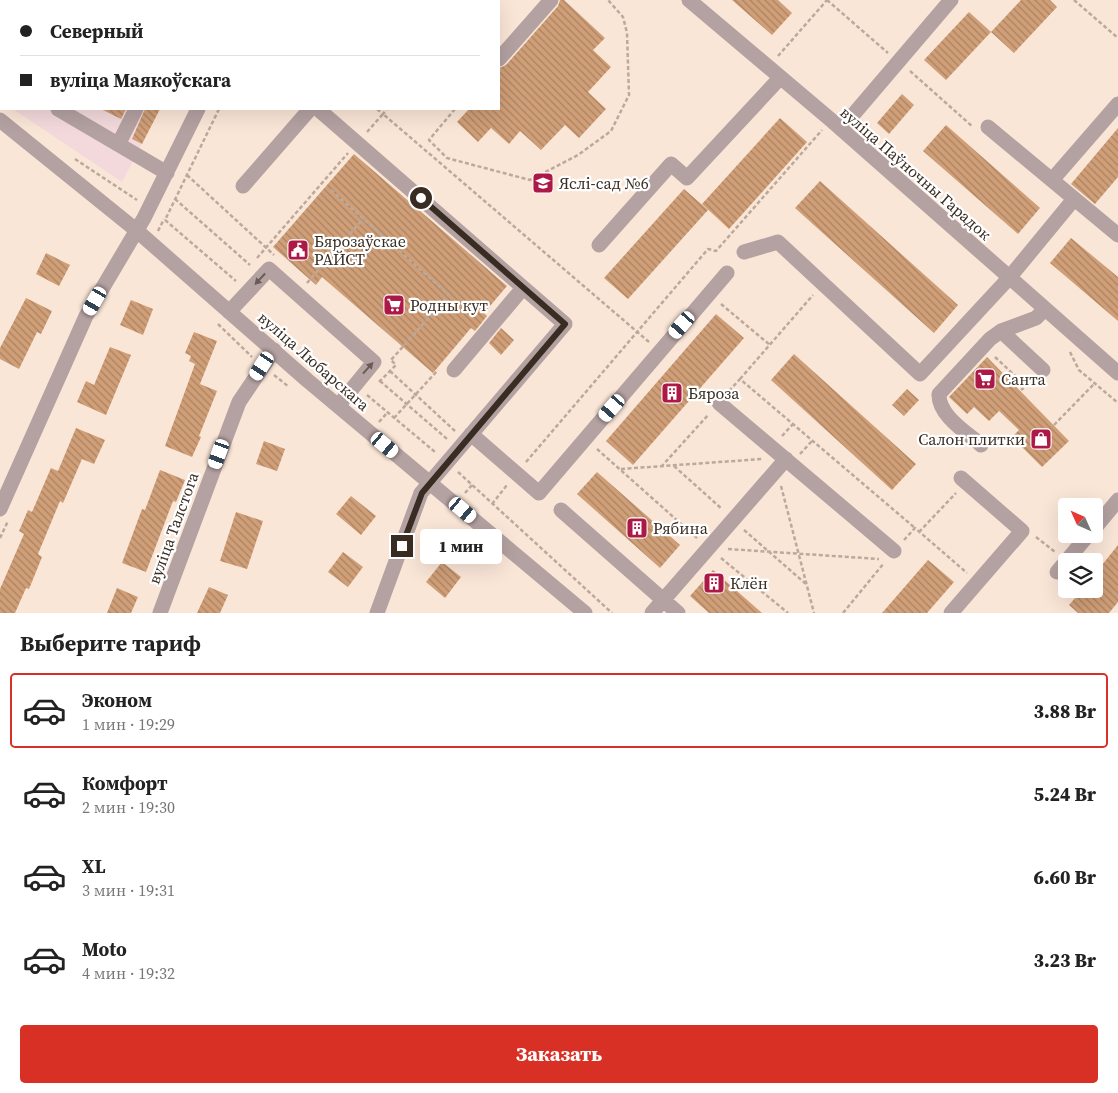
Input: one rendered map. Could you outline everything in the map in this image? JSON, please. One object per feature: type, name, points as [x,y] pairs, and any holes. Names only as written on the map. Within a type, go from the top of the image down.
[{"type":"street","points":[[500,57],[551,0]]},
{"type":"street","name":"вуліца Паўночны Гарадок","points":[[689,0],[840,129],[1118,373]]},
{"type":"street","points":[[840,129],[951,0]]},
{"type":"street","points":[[599,246],[671,164],[687,178],[780,78]]},
{"type":"street","points":[[1052,180],[1118,104]]},
{"type":"street","points":[[62,110],[79,114],[119,143],[167,172]]},
{"type":"street","points":[[119,143],[136,110]]},
{"type":"street","points":[[0,509],[86,316],[136,230],[198,110]]},
{"type":"street","points":[[243,186],[309,110]]},
{"type":"street","points":[[319,110],[565,324],[422,493],[377,613]]},
{"type":"street","name":"вуліца Любарскага","points":[[0,120],[136,230],[338,406],[585,613]]},
{"type":"street","points":[[988,127],[1118,235]]},
{"type":"street","points":[[744,252],[778,242],[920,374],[1009,278],[1074,199]]},
{"type":"street","points":[[229,312],[269,269],[374,362],[338,406]]},
{"type":"street","points":[[465,442],[516,474],[539,492],[727,273]]},
{"type":"street","points":[[447,368],[523,288]]},
{"type":"street","points":[[981,445],[947,414],[938,402],[939,394],[990,339],[1002,330],[1036,318],[1044,310]]},
{"type":"street","points":[[1002,330],[1043,370]]},
{"type":"street","name":"вуліца Талстога","points":[[160,613],[239,402],[274,350]]},
{"type":"street","points":[[719,402],[894,551]]},
{"type":"street","points":[[652,613],[789,462]]},
{"type":"street","points":[[951,613],[1022,531],[964,480]]},
{"type":"street","points":[[1103,518],[1118,500]]},
{"type":"street","points":[[561,510],[678,613]]},
{"type":"street","points":[[1073,553],[1082,543]]},
{"type":"path","points":[[454,110],[429,140],[447,158],[530,180],[578,155],[612,131],[629,95],[627,33],[623,18],[608,0]]},
{"type":"path","points":[[778,56],[827,0]]},
{"type":"path","points":[[1074,0],[1118,38]]},
{"type":"path","points":[[219,110],[165,220],[235,282],[240,276]]},
{"type":"path","points":[[378,110],[660,352]]},
{"type":"path","points":[[245,271],[386,110]]},
{"type":"path","points":[[492,504],[636,331],[708,249],[716,251],[822,130]]},
{"type":"path","points":[[331,190],[449,295],[391,360]]},
{"type":"path","points":[[176,199],[250,265]]},
{"type":"path","points":[[306,284],[363,219]]},
{"type":"path","points":[[740,379],[822,284]]},
{"type":"path","points":[[394,418],[416,395],[447,368]]},
{"type":"path","points":[[390,371],[465,442]]},
{"type":"path","points":[[380,380],[407,404],[465,442]]},
{"type":"path","points":[[1054,425],[1095,383]]},
{"type":"path","points":[[376,403],[448,463],[612,613]]},
{"type":"path","points":[[620,469],[762,459],[793,424]]},
{"type":"path","points":[[812,441],[789,462],[779,478],[814,613]]},
{"type":"path","points":[[592,444],[709,548],[788,613]]},
{"type":"path","points":[[920,532],[964,480]]},
{"type":"path","points":[[1022,531],[1025,527],[1058,563]]},
{"type":"path","points":[[894,551],[914,528],[978,582]]},
{"type":"path","points":[[709,548],[799,552],[887,560],[842,613]]},
{"type":"shaded area","points":[[14,110],[159,110],[122,182]]},
{"type":"building","points":[[560,0],[564,0],[605,38],[593,50],[611,67],[588,92],[606,109],[579,138],[565,125],[541,150],[520,131],[509,144],[491,128],[478,142],[457,122],[468,110],[500,110],[500,68],[506,65],[558,6]]},
{"type":"building","points":[[732,0],[778,0],[792,13],[772,35]]},
{"type":"building","points":[[1021,0],[1050,0],[1057,7],[1014,53],[991,32]]},
{"type":"building","points":[[969,12],[991,32],[946,80],[924,60]]},
{"type":"building","points":[[902,94],[914,105],[889,134],[877,123]]},
{"type":"building","points":[[103,110],[126,110],[121,119]]},
{"type":"building","points":[[145,110],[159,110],[142,144],[132,139]]},
{"type":"building","points":[[780,118],[807,142],[729,229],[702,204]]},
{"type":"building","points":[[946,125],[1040,208],[1018,234],[923,151]]},
{"type":"building","points":[[1118,128],[1118,177],[1095,204],[1071,184]]},
{"type":"building","points":[[354,154],[507,286],[484,313],[487,316],[475,331],[471,328],[433,373],[322,277],[316,285],[273,247]]},
{"type":"building","points":[[820,181],[958,305],[934,333],[795,208]]},
{"type":"building","points":[[684,189],[708,210],[628,299],[604,278]]},
{"type":"building","points":[[1071,238],[1118,277],[1118,321],[1050,263]]},
{"type":"building","points":[[46,253],[70,265],[59,286],[36,274]]},
{"type":"building","points":[[26,298],[52,311],[41,334],[37,332],[19,369],[0,359],[0,348]]},
{"type":"building","points":[[131,300],[153,309],[143,335],[120,325]]},
{"type":"building","name":"Бяроза","points":[[716,314],[744,338],[633,465],[606,441]]},
{"type":"building","points":[[501,328],[514,340],[501,355],[489,343]]},
{"type":"building","points":[[194,332],[217,341],[200,384],[217,391],[192,457],[165,446],[195,364],[189,361],[191,356],[185,353]]},
{"type":"building","points":[[110,347],[131,355],[106,415],[77,402],[86,381],[94,385]]},
{"type":"building","points":[[794,354],[916,464],[892,490],[771,380]]},
{"type":"building","points":[[987,357],[1069,441],[1042,467],[1012,437],[1019,430],[999,411],[989,421],[974,407],[967,414],[949,397]]},
{"type":"building","points":[[907,389],[919,400],[904,416],[892,405]]},
{"type":"building","points":[[76,428],[105,440],[94,464],[82,459],[63,503],[60,501],[38,554],[42,557],[29,589],[26,588],[15,613],[0,613],[0,589],[24,534],[19,531],[28,510],[32,512],[51,468],[58,471]]},
{"type":"building","points":[[264,441],[285,449],[277,471],[256,464]]},
{"type":"building","points":[[160,470],[185,480],[176,502],[173,501],[146,572],[122,563],[142,509],[145,510]]},
{"type":"building","name":"Рябина","points":[[597,472],[680,545],[660,568],[577,494]]},
{"type":"building","points":[[351,496],[376,516],[361,535],[336,514]]},
{"type":"building","points":[[236,512],[263,521],[247,569],[220,561]]},
{"type":"building","points":[[1118,545],[1118,602],[1109,613],[1078,613],[1069,605],[1075,598],[1103,598],[1103,564]]},
{"type":"building","points":[[343,552],[363,567],[348,587],[328,572]]},
{"type":"building","points":[[928,560],[954,582],[927,613],[882,613]]},
{"type":"building","points":[[442,562],[461,577],[445,598],[426,582]]},
{"type":"building","name":"Клён","points":[[713,570],[762,613],[709,613],[690,596]]},
{"type":"building","points":[[209,587],[228,595],[220,613],[197,613]]},
{"type":"building","points":[[117,588],[138,597],[131,613],[107,613]]},
{"type":"place","name":"Яслі-сад №6","points":[[543,183]]},
{"type":"place","name":"Бярозаўскае РАЙСТ","points":[[298,250]]},
{"type":"place","name":"Родны кут","points":[[394,305]]},
{"type":"place","name":"Санта","points":[[985,379]]},
{"type":"place","name":"Бяроза","points":[[672,393]]},
{"type":"place","name":"Салон плитки","points":[[1041,439]]},
{"type":"place","name":"Рябина","points":[[637,528]]},
{"type":"place","name":"Клён","points":[[714,583]]},
{"type":"route","points":[[402,546],[422,493],[565,324],[421,198]]}]
